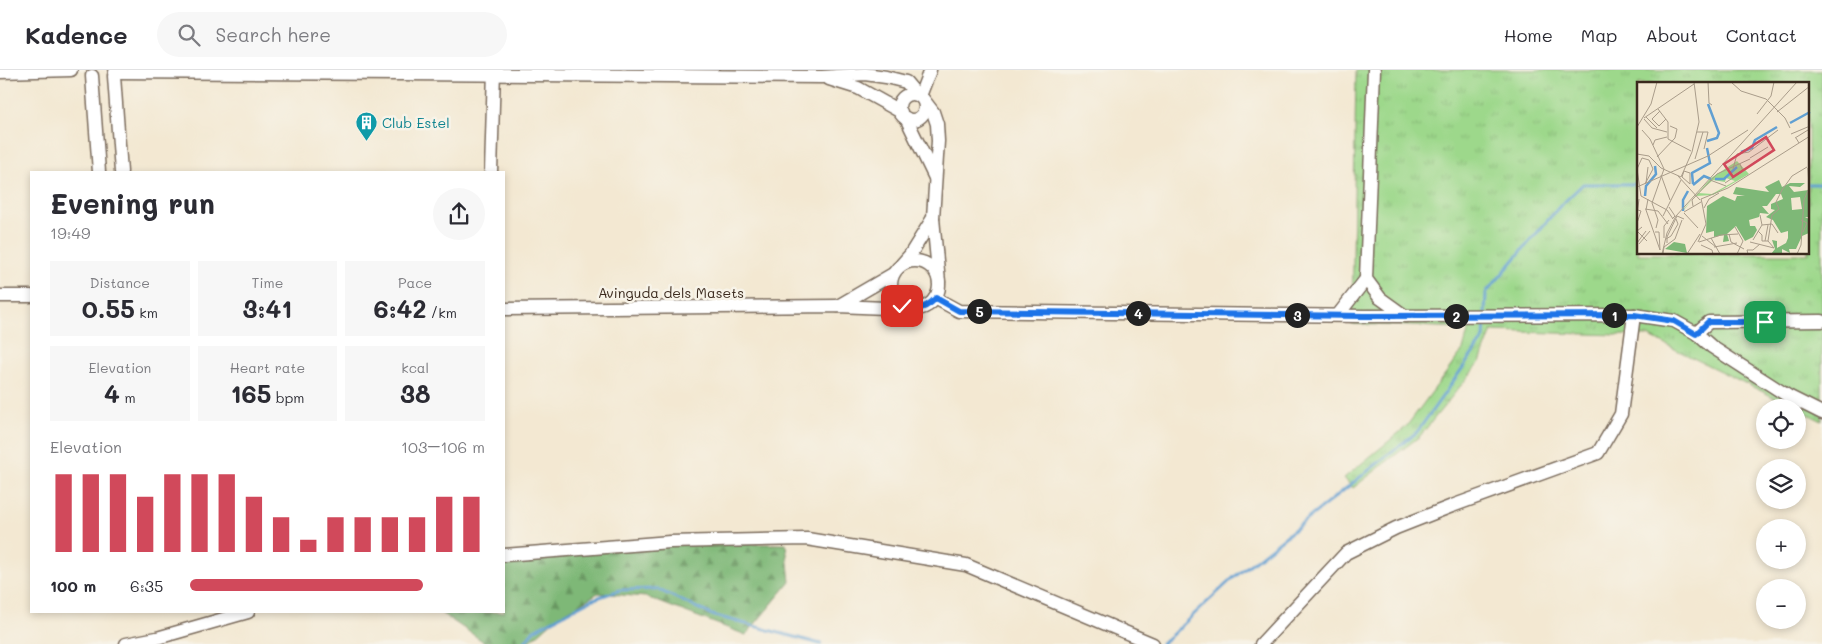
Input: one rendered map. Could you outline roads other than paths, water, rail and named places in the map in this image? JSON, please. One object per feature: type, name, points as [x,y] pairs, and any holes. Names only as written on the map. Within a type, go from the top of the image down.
[{"type":"street","points":[[0,72],[71,70]]},
{"type":"street","points":[[822,77],[858,88],[903,115],[917,119],[923,114],[925,106],[920,96],[930,70]]},
{"type":"street","points":[[1338,315],[1366,279],[1374,70]]},
{"type":"street","points":[[491,171],[494,72]]},
{"type":"street","points":[[115,73],[494,72],[822,77],[865,74],[886,77],[906,82],[933,112],[937,124],[938,141],[933,218],[939,282],[938,290],[936,298],[924,308],[908,309],[896,301],[892,295],[890,288],[893,274],[910,255],[933,218]]},
{"type":"street","points":[[91,73],[95,80],[104,82],[111,79],[115,73]]},
{"type":"street","points":[[91,73],[99,171]]},
{"type":"street","points":[[115,73],[121,171]]},
{"type":"street","points":[[920,96],[909,94],[903,98],[900,104],[903,115],[935,178]]},
{"type":"street","points":[[902,264],[910,262],[925,264],[936,274],[939,282]]},
{"type":"street","name":"Avinguda dels Masets","points":[[838,306],[893,274]]},
{"type":"street","points":[[1366,279],[1380,298],[1405,316]]},
{"type":"street","points":[[0,296],[30,296]]},
{"type":"street","points":[[936,298],[959,311],[1367,316],[1634,315],[1674,321],[1788,396],[1822,413]]},
{"type":"street","points":[[1351,298],[1367,316]]},
{"type":"street","points":[[1367,316],[1380,298]]},
{"type":"street","name":"Avinguda dels Masets","points":[[505,308],[838,306],[908,309]]},
{"type":"street","points":[[1261,644],[1346,553],[1396,528],[1598,453],[1621,414],[1634,315]]},
{"type":"street","points":[[1696,334],[1708,322],[1822,321]]},
{"type":"street","points":[[505,555],[670,542],[807,538],[966,565],[1153,644]]},
{"type":"street","points":[[126,644],[158,638],[245,613]]},
{"type":"waterway","points":[[1485,313],[1486,293],[1559,207],[1583,184],[1637,184]]},
{"type":"waterway","points":[[1810,184],[1822,184]]},
{"type":"waterway","points":[[1162,644],[1233,578],[1417,432],[1484,338],[1485,319]]},
{"type":"waterway","points":[[523,644],[534,630],[591,600],[620,590],[657,589],[712,615],[821,644]]},
{"type":"place","name":"Club Estel","points":[[366,141]]}]
